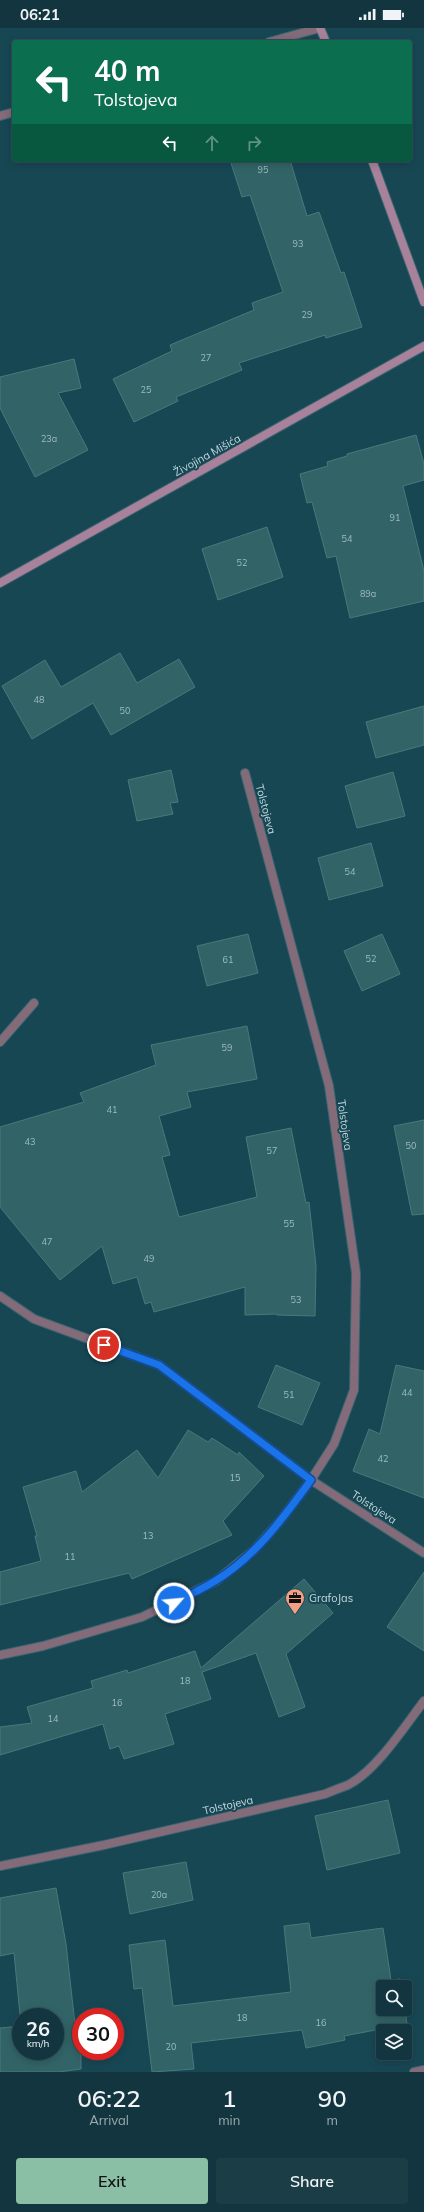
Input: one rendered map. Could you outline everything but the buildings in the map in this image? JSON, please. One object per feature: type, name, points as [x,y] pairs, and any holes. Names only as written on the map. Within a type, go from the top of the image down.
[{"type":"main road","points":[[320,28],[325,40]]},
{"type":"main road","points":[[373,162],[424,302]]},
{"type":"main road","name":"Živojina Mišića","points":[[0,583],[424,346]]},
{"type":"street","points":[[276,40],[320,28]]},
{"type":"street","points":[[0,116],[12,113]]},
{"type":"street","name":"Tolstojeva","points":[[0,1655],[43,1646],[142,1617],[216,1581],[253,1551],[280,1522],[311,1480],[334,1444],[354,1390],[356,1273],[329,1086],[245,773]]},
{"type":"street","points":[[0,1042],[34,1003]]},
{"type":"street","name":"Tolstojeva","points":[[0,1296],[34,1319],[159,1365],[311,1480],[424,1553]]},
{"type":"street","name":"Tolstojeva","points":[[0,1866],[104,1845],[317,1795],[349,1784],[366,1770],[388,1748],[424,1700]]},
{"type":"street","points":[[414,2072],[424,2070]]},
{"type":"place","name":"GrafoJas","points":[[295,1615]]},
{"type":"route","points":[[104,1345],[159,1365],[212,1403],[311,1480],[280,1522],[253,1551],[216,1581],[174,1603]]}]
